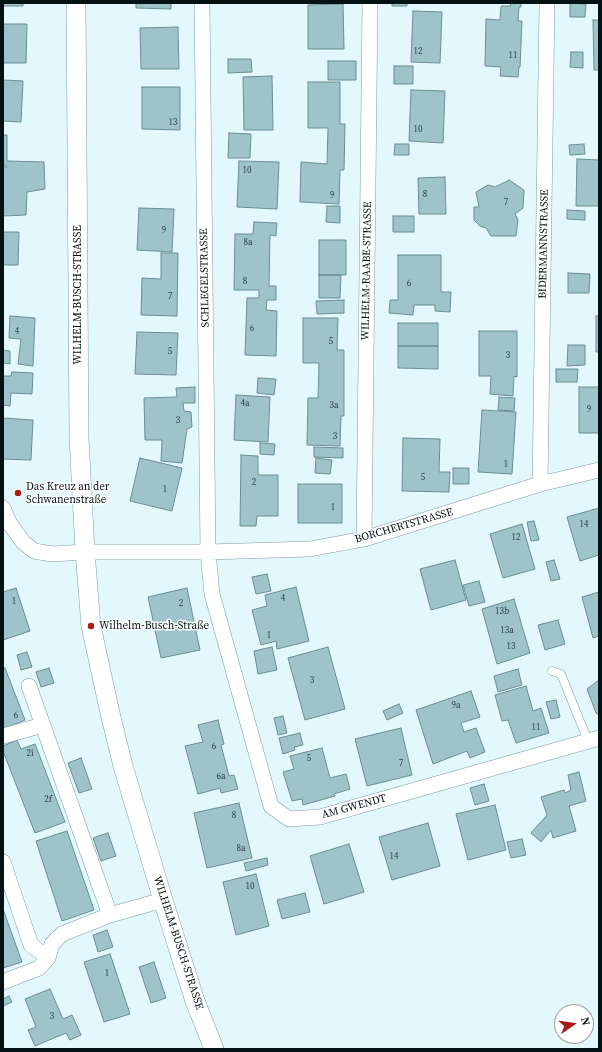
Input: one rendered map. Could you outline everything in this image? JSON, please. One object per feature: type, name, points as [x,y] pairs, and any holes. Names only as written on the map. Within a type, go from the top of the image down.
[{"type":"street","name":"WILHELM-BUSCH-STRASSE","points":[[76,3],[79,438],[84,552],[91,626],[123,766],[195,1001],[214,1049]]},
{"type":"street","name":"SCHLEGELSTRASSE","points":[[202,3],[208,552]]},
{"type":"street","name":"WILHELM-RAABE-STRASSE","points":[[364,539],[370,3]]},
{"type":"street","name":"BIDERMANNSTRASSE","points":[[540,484],[547,3]]},
{"type":"street","name":"BORCHERTSTRASSE","points":[[3,508],[6,525],[23,542],[34,551],[52,554],[84,552],[208,552],[310,549],[364,539],[540,484],[599,470]]},
{"type":"street","name":"AM GWENDT","points":[[208,552],[212,594],[271,806],[289,819],[320,817],[593,740]]},
{"type":"street","points":[[29,686],[110,915]]},
{"type":"street","points":[[3,736],[43,725]]},
{"type":"street","points":[[3,862],[31,945],[48,958]]},
{"type":"street","points":[[3,982],[39,968],[48,958],[52,944],[62,934],[110,915],[163,900]]},
{"type":"lane","points":[[552,671],[562,674],[593,740]]},
{"type":"building","points":[[3,3],[23,3],[23,6],[3,6]]},
{"type":"building","points":[[136,3],[171,3],[171,9],[136,8]]},
{"type":"building","points":[[392,3],[407,3],[407,6],[392,6]]},
{"type":"building","points":[[510,3],[521,3],[521,7],[519,7],[518,21],[522,21],[520,67],[518,77],[500,76],[501,67],[485,66],[486,19],[500,20],[501,6],[511,6]]},
{"type":"building","points":[[570,3],[586,4],[585,17],[570,17]]},
{"type":"building","points":[[343,4],[344,49],[308,49],[308,5]]},
{"type":"building","points":[[413,11],[442,12],[440,63],[411,62]]},
{"type":"building","points":[[593,20],[599,20],[599,70],[594,70]]},
{"type":"building","points":[[3,24],[27,24],[26,63],[3,63]]},
{"type":"building","points":[[178,27],[179,69],[141,69],[140,28]]},
{"type":"building","points":[[571,52],[583,52],[583,68],[570,67]]},
{"type":"building","points":[[228,59],[251,59],[252,72],[228,73]]},
{"type":"building","points":[[328,61],[356,61],[356,80],[328,80]]},
{"type":"building","points":[[394,66],[413,66],[413,84],[394,84]]},
{"type":"building","points":[[272,76],[273,130],[244,130],[243,77]]},
{"type":"building","points":[[3,80],[23,81],[21,122],[3,121]]},
{"type":"building","points":[[308,82],[340,82],[340,124],[345,124],[344,170],[340,170],[339,204],[300,202],[301,162],[327,164],[328,128],[308,128]]},
{"type":"building","points":[[142,87],[180,87],[180,130],[142,129]]},
{"type":"building","points":[[411,90],[445,91],[443,143],[409,141]]},
{"type":"building","points":[[229,133],[251,134],[250,158],[228,158]]},
{"type":"building","points":[[3,135],[7,135],[7,161],[44,162],[45,189],[27,192],[26,215],[3,216],[3,167],[7,167],[3,164]]},
{"type":"building","points":[[395,144],[409,144],[409,155],[394,155]]},
{"type":"building","points":[[584,144],[585,154],[570,155],[569,145]]},
{"type":"building","points":[[577,159],[599,160],[599,206],[576,206]]},
{"type":"building","points":[[239,161],[279,162],[277,209],[237,207]]},
{"type":"building","points":[[445,177],[446,214],[419,214],[418,178]]},
{"type":"building","points":[[509,180],[524,190],[523,208],[515,214],[518,220],[516,236],[491,236],[486,228],[480,226],[474,220],[474,207],[479,207],[476,192],[488,185],[495,187]]},
{"type":"building","points":[[327,206],[340,206],[340,223],[326,222]]},
{"type":"building","points":[[139,208],[174,209],[172,252],[137,250]]},
{"type":"building","points":[[567,210],[585,211],[585,220],[567,219]]},
{"type":"building","points":[[393,216],[414,216],[414,232],[393,232]]},
{"type":"building","points":[[254,222],[277,223],[276,236],[270,235],[269,286],[276,286],[276,300],[267,300],[266,310],[277,311],[276,356],[245,355],[247,298],[259,298],[259,290],[234,290],[235,234],[253,234]]},
{"type":"building","points":[[3,232],[19,232],[18,265],[3,265]]},
{"type":"building","points":[[319,240],[346,240],[346,275],[319,275]]},
{"type":"building","points":[[161,253],[178,253],[177,316],[141,315],[142,278],[161,279]]},
{"type":"building","points":[[398,255],[441,255],[441,292],[451,292],[450,312],[435,311],[435,305],[414,305],[413,315],[389,313],[390,300],[398,300]]},
{"type":"building","points":[[568,273],[590,274],[589,293],[568,293]]},
{"type":"building","points":[[319,275],[341,275],[340,298],[319,298]]},
{"type":"building","points":[[344,300],[344,313],[317,314],[316,301]]},
{"type":"building","points":[[10,316],[35,318],[33,366],[18,364],[21,339],[9,338]]},
{"type":"building","points":[[596,316],[599,316],[599,352],[596,352]]},
{"type":"building","points":[[303,318],[338,318],[337,350],[344,350],[344,416],[341,416],[340,446],[307,445],[308,398],[318,398],[319,363],[303,363]]},
{"type":"building","points":[[398,323],[438,323],[438,346],[398,346]]},
{"type":"building","points":[[479,331],[517,331],[517,377],[514,376],[513,396],[490,394],[491,376],[479,376]]},
{"type":"building","points":[[137,332],[178,333],[176,375],[135,374]]},
{"type":"building","points":[[568,345],[585,345],[585,365],[567,366]]},
{"type":"building","points":[[398,346],[438,346],[438,369],[398,368]]},
{"type":"building","points":[[3,350],[10,351],[10,364],[3,363]]},
{"type":"building","points":[[556,369],[578,369],[577,382],[556,382]]},
{"type":"building","points":[[12,372],[33,373],[32,394],[11,393],[10,406],[3,405],[3,376],[11,376]]},
{"type":"building","points":[[258,378],[276,379],[274,395],[257,393]]},
{"type":"building","points":[[195,387],[195,403],[183,403],[184,411],[191,412],[192,427],[187,429],[182,463],[161,461],[162,440],[145,440],[144,398],[177,397],[176,388]]},
{"type":"building","points":[[579,387],[599,387],[599,433],[579,433]]},
{"type":"building","points":[[236,395],[270,397],[268,442],[234,440]]},
{"type":"building","points":[[499,397],[515,398],[514,411],[498,410]]},
{"type":"building","points":[[482,410],[516,412],[512,474],[478,472]]},
{"type":"building","points":[[3,418],[33,420],[31,460],[3,459]]},
{"type":"building","points":[[403,438],[440,439],[439,472],[450,472],[449,492],[402,491]]},
{"type":"building","points":[[260,443],[275,444],[274,455],[260,454]]},
{"type":"building","points":[[314,447],[343,448],[343,458],[314,457]]},
{"type":"building","points":[[241,455],[258,456],[258,475],[278,475],[278,516],[257,516],[256,526],[240,526]]},
{"type":"building","points":[[140,458],[182,468],[172,511],[130,501]]},
{"type":"building","points":[[316,458],[332,460],[330,474],[315,473]]},
{"type":"building","points":[[453,468],[469,468],[469,484],[453,484]]},
{"type":"building","points":[[298,484],[342,484],[342,523],[298,523]]},
{"type":"building","points":[[599,508],[599,555],[580,561],[567,517]]},
{"type":"building","points":[[534,521],[539,540],[531,541],[527,522]]},
{"type":"building","points":[[522,524],[535,569],[503,578],[490,534]]},
{"type":"building","points":[[455,560],[466,600],[431,610],[420,569]]},
{"type":"building","points":[[554,560],[560,579],[551,581],[546,562]]},
{"type":"building","points":[[267,574],[271,591],[256,594],[252,577]]},
{"type":"building","points":[[479,581],[485,602],[469,606],[463,585]]},
{"type":"building","points":[[296,587],[309,641],[277,649],[276,641],[261,645],[252,610],[267,606],[265,595]]},
{"type":"building","points":[[16,588],[30,631],[3,640],[3,592]]},
{"type":"building","points":[[187,588],[200,650],[161,658],[148,597]]},
{"type":"building","points":[[599,592],[599,636],[593,638],[582,597]]},
{"type":"building","points":[[514,599],[530,653],[497,664],[482,609]]},
{"type":"building","points":[[558,620],[565,644],[545,650],[538,625]]},
{"type":"building","points":[[272,647],[277,670],[258,674],[254,651]]},
{"type":"building","points":[[328,647],[345,709],[305,720],[288,658]]},
{"type":"building","points":[[27,652],[32,667],[21,670],[17,655]]},
{"type":"building","points":[[5,668],[25,720],[3,729],[3,669]]},
{"type":"building","points":[[49,668],[54,683],[41,687],[36,672]]},
{"type":"building","points":[[518,669],[522,685],[498,692],[494,676]]},
{"type":"building","points":[[599,680],[599,715],[596,713],[587,689]]},
{"type":"building","points":[[526,686],[533,711],[541,708],[549,733],[516,743],[508,720],[502,721],[495,695]]},
{"type":"building","points":[[471,691],[480,717],[461,723],[464,732],[476,728],[485,752],[470,758],[467,751],[433,764],[416,710]]},
{"type":"building","points":[[556,700],[560,717],[551,719],[546,702]]},
{"type":"building","points":[[399,704],[403,713],[387,720],[383,711]]},
{"type":"building","points":[[283,716],[287,733],[278,735],[274,718]]},
{"type":"building","points":[[218,720],[224,744],[221,745],[229,776],[234,775],[238,789],[221,793],[220,788],[198,794],[185,746],[203,742],[198,725]]},
{"type":"building","points":[[401,728],[412,775],[367,786],[355,739]]},
{"type":"building","points":[[300,733],[303,745],[294,747],[295,750],[283,754],[279,738]]},
{"type":"building","points":[[17,740],[21,749],[35,744],[65,822],[35,833],[3,751],[3,746]]},
{"type":"building","points":[[322,748],[330,778],[346,774],[350,789],[334,794],[335,796],[303,805],[302,799],[292,801],[283,772],[294,769],[290,756]]},
{"type":"building","points":[[81,758],[92,789],[79,793],[68,763]]},
{"type":"building","points":[[579,772],[586,801],[569,806],[576,831],[553,838],[551,830],[541,842],[531,833],[547,815],[541,797],[564,790],[565,793],[571,790],[568,775]]},
{"type":"building","points":[[484,784],[489,801],[475,805],[470,788]]},
{"type":"building","points":[[239,803],[252,858],[207,868],[194,813]]},
{"type":"building","points":[[495,805],[506,850],[468,860],[456,814]]},
{"type":"building","points":[[428,823],[440,866],[392,880],[379,837]]},
{"type":"building","points":[[67,831],[94,910],[62,921],[36,841]]},
{"type":"building","points":[[108,833],[116,856],[101,861],[93,838]]},
{"type":"building","points":[[522,839],[526,855],[511,858],[507,842]]},
{"type":"building","points":[[349,844],[364,892],[324,904],[310,856]]},
{"type":"building","points":[[267,858],[268,865],[246,871],[244,863]]},
{"type":"building","points":[[256,874],[269,926],[236,935],[223,882]]},
{"type":"building","points":[[305,893],[310,912],[282,919],[277,900]]},
{"type":"building","points":[[3,909],[22,962],[3,968]]},
{"type":"building","points":[[107,930],[113,947],[98,952],[93,935]]},
{"type":"building","points":[[110,954],[130,1014],[104,1022],[84,962]]},
{"type":"building","points":[[154,962],[166,998],[151,1003],[139,967]]},
{"type":"building","points":[[50,989],[63,1019],[72,1015],[81,1035],[70,1040],[66,1033],[35,1046],[28,1030],[36,1027],[25,999]]},
{"type":"building","points":[[9,996],[12,1002],[3,1006],[3,999]]},
{"type":"place","name":"Das Kreuz an der Schwanenstraße","points":[[18,493]]},
{"type":"place","name":"Wilhelm-Busch-Straße","points":[[91,626]]}]
